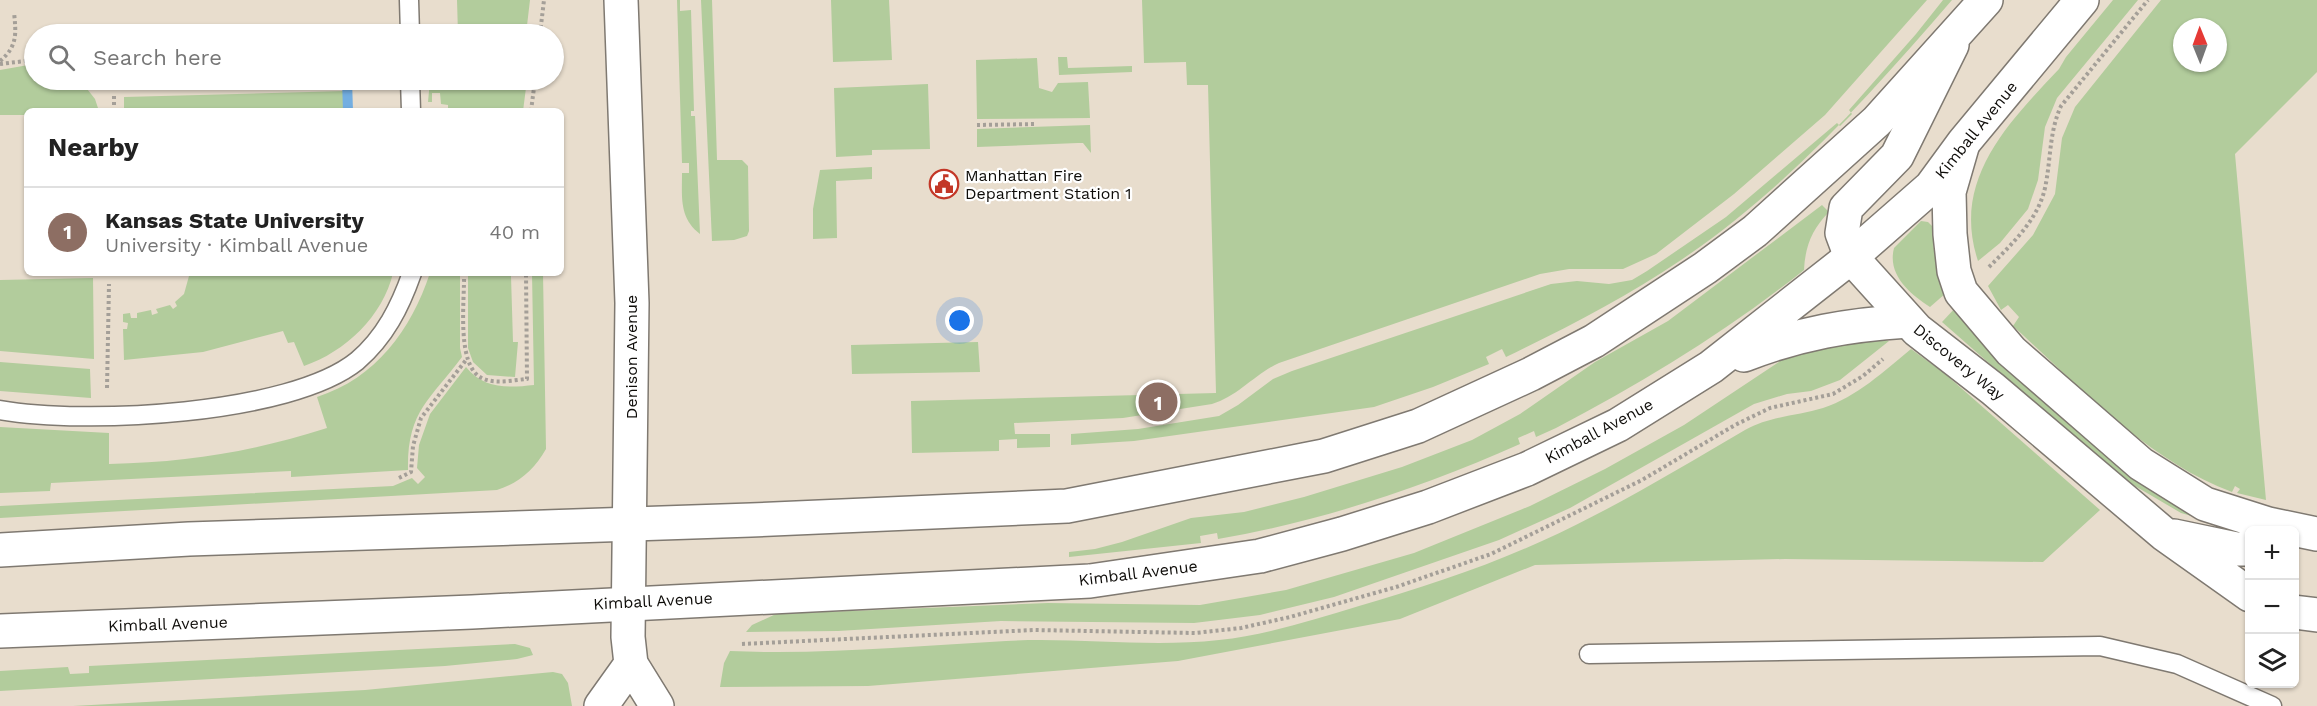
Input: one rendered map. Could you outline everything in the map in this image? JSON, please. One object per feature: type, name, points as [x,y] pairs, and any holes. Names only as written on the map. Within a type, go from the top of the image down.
[{"type":"main road","name":"Denison Avenue","points":[[621,0],[632,303],[628,602],[631,664],[657,706]]},
{"type":"main road","points":[[0,550],[189,539],[629,522],[751,520],[1067,506],[1324,456],[1418,426],[1531,374],[1594,340],[1705,268],[1755,231],[1877,121],[1957,35],[1986,0]]},
{"type":"main road","name":"Kimball Avenue","points":[[0,631],[472,612],[628,602],[1090,581],[1260,555],[1428,507],[1527,469],[1618,425],[1711,368],[1851,257],[1931,187],[1964,142],[2082,0]]},
{"type":"main road","name":"Discovery Way","points":[[1957,35],[1897,156],[1846,208],[1842,232],[1851,257],[1908,321],[1993,389],[2164,534],[2245,592]]},
{"type":"main road","points":[[1964,142],[1949,192],[1954,271],[1961,292],[2011,351],[2141,464],[2205,504],[2268,524],[2317,534]]},
{"type":"main road","points":[[1711,368],[1778,341],[1814,332],[1847,325],[1908,321]]},
{"type":"main road","points":[[2164,534],[2245,549]]},
{"type":"main road","points":[[2299,547],[2317,543]]},
{"type":"main road","points":[[2299,613],[2317,615]]},
{"type":"main road","points":[[600,706],[631,664]]},
{"type":"lane","points":[[409,0],[410,24]]},
{"type":"lane","points":[[410,90],[411,108]]},
{"type":"lane","points":[[0,410],[68,417],[182,412],[257,399],[326,380],[356,361],[382,335],[401,306],[411,276]]},
{"type":"lane","points":[[1589,654],[2100,646],[2177,664],[2272,706]]},
{"type":"path","points":[[541,24],[544,0]]},
{"type":"path","points":[[1982,274],[2013,243],[2042,201],[2054,120],[2061,106],[2148,0]]},
{"type":"path","points":[[0,63],[13,48],[16,40],[14,12]]},
{"type":"path","points":[[0,63],[24,61]]},
{"type":"path","points":[[531,108],[534,90]]},
{"type":"path","points":[[114,94],[114,108]]},
{"type":"path","points":[[977,125],[1035,124]]},
{"type":"path","points":[[464,276],[466,360],[477,375],[483,379],[527,380],[525,276]]},
{"type":"path","points":[[106,398],[109,284]]},
{"type":"path","points":[[399,478],[411,472],[413,446],[421,418],[466,360]]},
{"type":"shaded area","points":[[0,0],[2317,0],[2317,706],[0,706]]},
{"type":"green space","points":[[457,0],[530,0],[527,24],[458,24]]},
{"type":"green space","points":[[677,0],[680,0],[680,11],[691,10],[694,111],[691,111],[691,116],[695,116],[700,234],[688,221],[682,199],[682,173],[689,173],[689,163],[682,163]]},
{"type":"green space","points":[[701,0],[712,0],[717,160],[742,160],[748,166],[749,231],[747,236],[734,240],[712,241]]},
{"type":"green space","points":[[831,0],[889,0],[892,60],[833,62]]},
{"type":"green space","points":[[1142,0],[1927,0],[1825,115],[1734,194],[1656,254],[1623,269],[1569,269],[1540,274],[1279,363],[1230,396],[1212,404],[1123,418],[1014,423],[1015,434],[1050,434],[1050,447],[1017,448],[1017,439],[999,440],[999,451],[912,453],[911,401],[1216,393],[1208,85],[1187,85],[1186,62],[1144,63]]},
{"type":"green space","points":[[1943,0],[1952,0],[1890,71],[1851,113],[1849,110]]},
{"type":"green space","points":[[2113,0],[2138,0],[2057,98],[2045,127],[2038,180],[2028,209],[2000,243],[1978,261],[1972,232],[1972,204],[1978,179],[1989,155],[2021,110],[2059,69],[2066,57]]},
{"type":"green space","points":[[2161,0],[2317,0],[2317,72],[2235,154],[2266,500],[2237,493],[2240,489],[2235,486],[2232,492],[2201,478],[2171,461],[2143,441],[2115,420],[2013,326],[2019,317],[2008,305],[2001,310],[1988,286],[2033,235],[2055,194],[2062,138],[2075,107]]},
{"type":"green space","points":[[1058,57],[1067,57],[1068,68],[1132,66],[1132,72],[1059,75]]},
{"type":"green space","points":[[1037,58],[1039,88],[1052,92],[1058,83],[1088,82],[1090,118],[977,119],[976,60]]},
{"type":"green space","points":[[24,66],[24,90],[88,90],[98,108],[24,108],[24,115],[0,115],[0,70]]},
{"type":"green space","points":[[928,84],[930,149],[872,150],[872,155],[836,157],[834,88]]},
{"type":"green space","points":[[429,90],[526,90],[523,108],[448,108],[448,105],[441,104],[440,93],[432,93],[432,102],[428,102]]},
{"type":"green space","points":[[345,91],[346,108],[124,108],[124,97]]},
{"type":"green space","points":[[1851,113],[1852,114],[1840,126]]},
{"type":"green space","points":[[1837,123],[1839,125],[1756,203],[1681,260],[1595,312],[1506,357],[1502,349],[1486,357],[1489,364],[1433,387],[1374,407],[1134,441],[1071,445],[1071,434],[1138,429],[1219,416],[1273,379],[1292,371],[1551,284],[1577,281],[1609,284],[1632,280],[1726,217]]},
{"type":"green space","points":[[1090,125],[1091,153],[1083,143],[977,147],[977,129]]},
{"type":"green space","points":[[872,167],[872,179],[836,181],[837,238],[813,239],[813,209],[820,170]]},
{"type":"green space","points":[[1822,205],[1829,212],[1810,239],[1804,270],[1775,293],[1684,355],[1556,428],[1536,437],[1534,431],[1518,438],[1520,444],[1410,488],[1296,523],[1218,539],[1217,533],[1200,536],[1201,543],[1069,557],[1069,552],[1095,549],[1122,542],[1191,518],[1244,512],[1304,497],[1402,467],[1472,440],[1520,414],[1595,362],[1668,321]]},
{"type":"green space","points":[[1921,221],[1928,222],[1932,226],[1934,251],[1946,293],[1930,307],[1902,283],[1894,267],[1893,258],[1894,248]]},
{"type":"green space","points":[[189,276],[392,276],[381,304],[360,330],[334,352],[304,366],[294,342],[288,343],[283,331],[203,352],[124,360],[123,329],[127,329],[128,323],[123,322],[123,314],[130,313],[131,318],[137,318],[137,313],[151,310],[152,315],[158,313],[156,309],[170,305],[173,309],[177,306],[175,302],[184,294]]},
{"type":"green space","points":[[429,276],[460,276],[462,357],[431,396],[416,420],[409,450],[408,470],[291,477],[291,471],[51,483],[50,491],[0,493],[0,427],[109,433],[109,464],[166,461],[220,454],[327,428],[317,397],[357,378],[374,364],[401,332],[422,294]]},
{"type":"green space","points":[[468,276],[511,276],[513,342],[518,342],[515,377],[487,375],[473,362],[468,348]]},
{"type":"green space","points":[[532,276],[543,276],[546,449],[525,475],[512,484],[497,490],[0,518],[0,506],[393,486],[412,478],[418,484],[425,477],[417,468],[419,445],[430,414],[466,367],[480,380],[488,383],[515,387],[534,385]]},
{"type":"green space","points":[[93,278],[94,359],[0,351],[0,280]]},
{"type":"green space","points":[[1957,306],[2234,528],[2181,513],[2118,476],[1942,322]]},
{"type":"green space","points":[[1874,337],[1889,341],[1840,380],[1811,391],[1787,394],[1754,404],[1570,508],[1499,540],[1334,597],[1260,615],[1194,623],[1001,621],[838,631],[746,632],[752,625],[776,614],[1048,603],[1200,605],[1286,590],[1414,553],[1530,506],[1605,469],[1684,425],[1797,350]]},
{"type":"green space","points":[[978,342],[980,372],[852,374],[851,345]]},
{"type":"green space","points":[[1911,349],[1944,373],[2100,510],[2043,562],[1785,559],[1535,565],[1400,619],[1178,661],[868,686],[720,687],[724,663],[730,651],[834,651],[1032,640],[1192,642],[1254,635],[1307,622],[1452,577],[1542,541],[1620,502],[1754,425],[1823,408],[1847,397],[1870,383]]},
{"type":"green space","points":[[0,362],[90,369],[91,398],[0,391]]},
{"type":"green space","points":[[515,644],[530,648],[533,655],[517,659],[445,666],[0,691],[0,671],[68,667],[70,674],[89,673],[89,666]]},
{"type":"green space","points":[[553,672],[562,674],[568,683],[572,706],[73,706],[365,690]]},
{"type":"waterway","points":[[347,90],[348,108]]},
{"type":"place","name":"Manhattan Fire Department Station 1","points":[[944,184]]},
{"type":"place","name":"Kansas State University","points":[[1158,402]]}]
